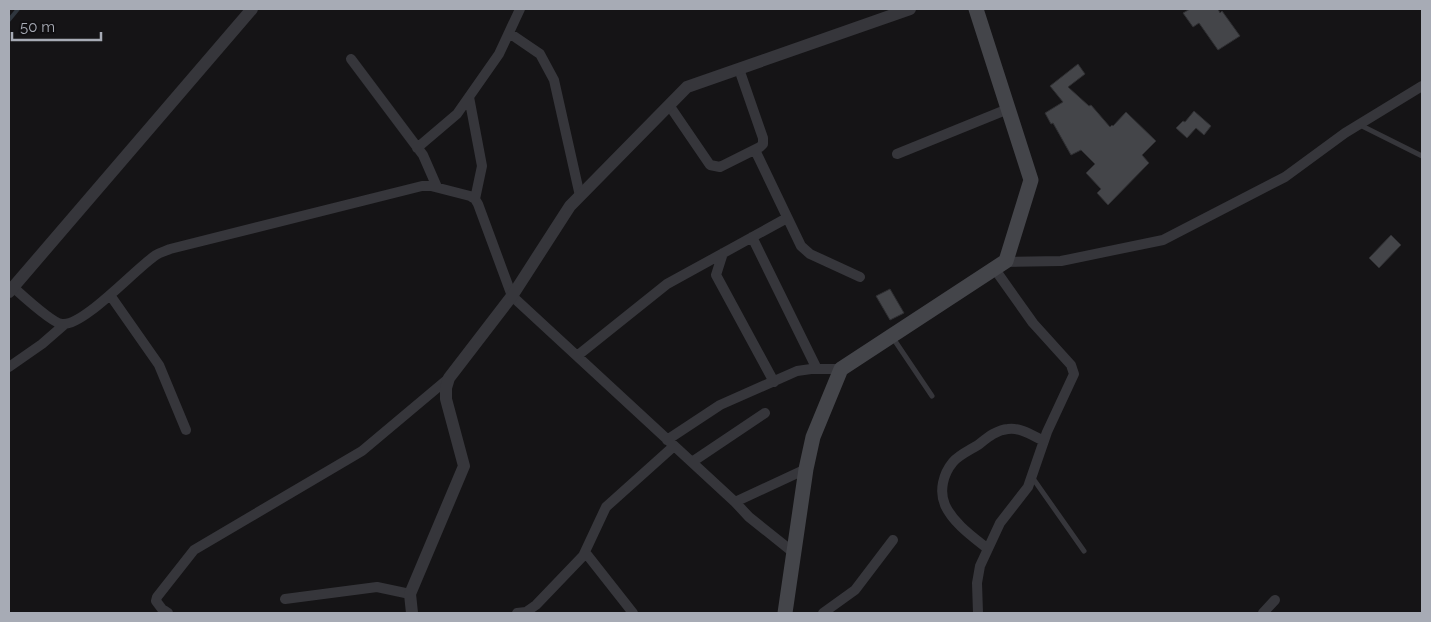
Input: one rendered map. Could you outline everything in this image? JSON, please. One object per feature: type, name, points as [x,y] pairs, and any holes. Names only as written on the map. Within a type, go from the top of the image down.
[{"type":"main road","points":[[785,613],[806,469],[813,437],[841,369],[1006,260],[1031,180],[976,9]]},
{"type":"street","points":[[64,324],[55,321],[11,290],[252,9]]},
{"type":"street","points":[[417,148],[453,118],[469,97],[499,54],[520,9]]},
{"type":"street","points":[[168,613],[156,602],[190,554],[362,452],[449,378],[512,296],[570,206],[687,87],[910,9]]},
{"type":"street","points":[[509,33],[540,54],[554,80],[580,196]]},
{"type":"street","points":[[351,59],[417,148],[425,160],[437,187]]},
{"type":"street","points":[[669,105],[710,165],[720,167],[754,150],[763,144],[763,138],[739,69]]},
{"type":"street","points":[[978,613],[977,578],[988,549],[1002,519],[1028,487],[1044,441],[1074,371],[1071,364],[1033,323],[999,265],[1061,261],[1163,240],[1285,177],[1359,125],[1422,86]]},
{"type":"street","points":[[469,97],[482,166],[474,199],[512,296],[749,517],[794,553]]},
{"type":"street","points":[[897,154],[1008,109]]},
{"type":"street","points":[[754,150],[805,251],[860,277]]},
{"type":"street","points":[[9,367],[42,344],[64,324],[87,314],[155,256],[170,249],[422,186],[437,187],[470,196],[474,199]]},
{"type":"street","points":[[578,356],[667,284],[787,218]]},
{"type":"street","points":[[752,238],[817,369]]},
{"type":"street","points":[[723,253],[716,276],[774,382]]},
{"type":"street","points":[[110,295],[159,365],[186,430]]},
{"type":"street","points":[[517,613],[526,612],[536,605],[585,552],[606,507],[671,443],[720,405],[797,372],[817,369],[841,369]]},
{"type":"street","points":[[412,613],[410,594],[464,466],[446,399],[446,388],[449,378]]},
{"type":"street","points":[[692,462],[765,412]]},
{"type":"street","points":[[988,549],[966,531],[945,506],[942,493],[943,478],[953,462],[997,432],[1009,428],[1019,429],[1044,441]]},
{"type":"street","points":[[735,502],[806,469]]},
{"type":"street","points":[[823,613],[856,590],[893,540]]},
{"type":"street","points":[[585,552],[633,613]]},
{"type":"street","points":[[285,599],[370,587],[410,594]]},
{"type":"street","points":[[1263,613],[1275,600]]},
{"type":"lane","points":[[1359,125],[1422,156]]},
{"type":"lane","points":[[891,336],[932,396]]},
{"type":"lane","points":[[1032,477],[1084,551]]},
{"type":"building","points":[[1190,9],[1218,9],[1220,13],[1222,11],[1240,36],[1218,50],[1199,23],[1193,27],[1183,13]]},
{"type":"building","points":[[1078,64],[1085,74],[1068,87],[1089,106],[1091,105],[1110,127],[1126,112],[1156,141],[1142,155],[1149,163],[1108,205],[1097,193],[1101,189],[1086,173],[1095,164],[1081,150],[1071,155],[1053,123],[1051,124],[1045,113],[1063,102],[1050,86]]},
{"type":"building","points":[[1194,111],[1211,126],[1204,135],[1196,128],[1187,138],[1176,128],[1183,121],[1185,122]]},
{"type":"building","points":[[1391,235],[1401,245],[1379,268],[1369,258]]},
{"type":"building","points":[[890,289],[904,313],[890,320],[876,296]]},
{"type":"waterway","points":[[9,20],[18,9]]}]
